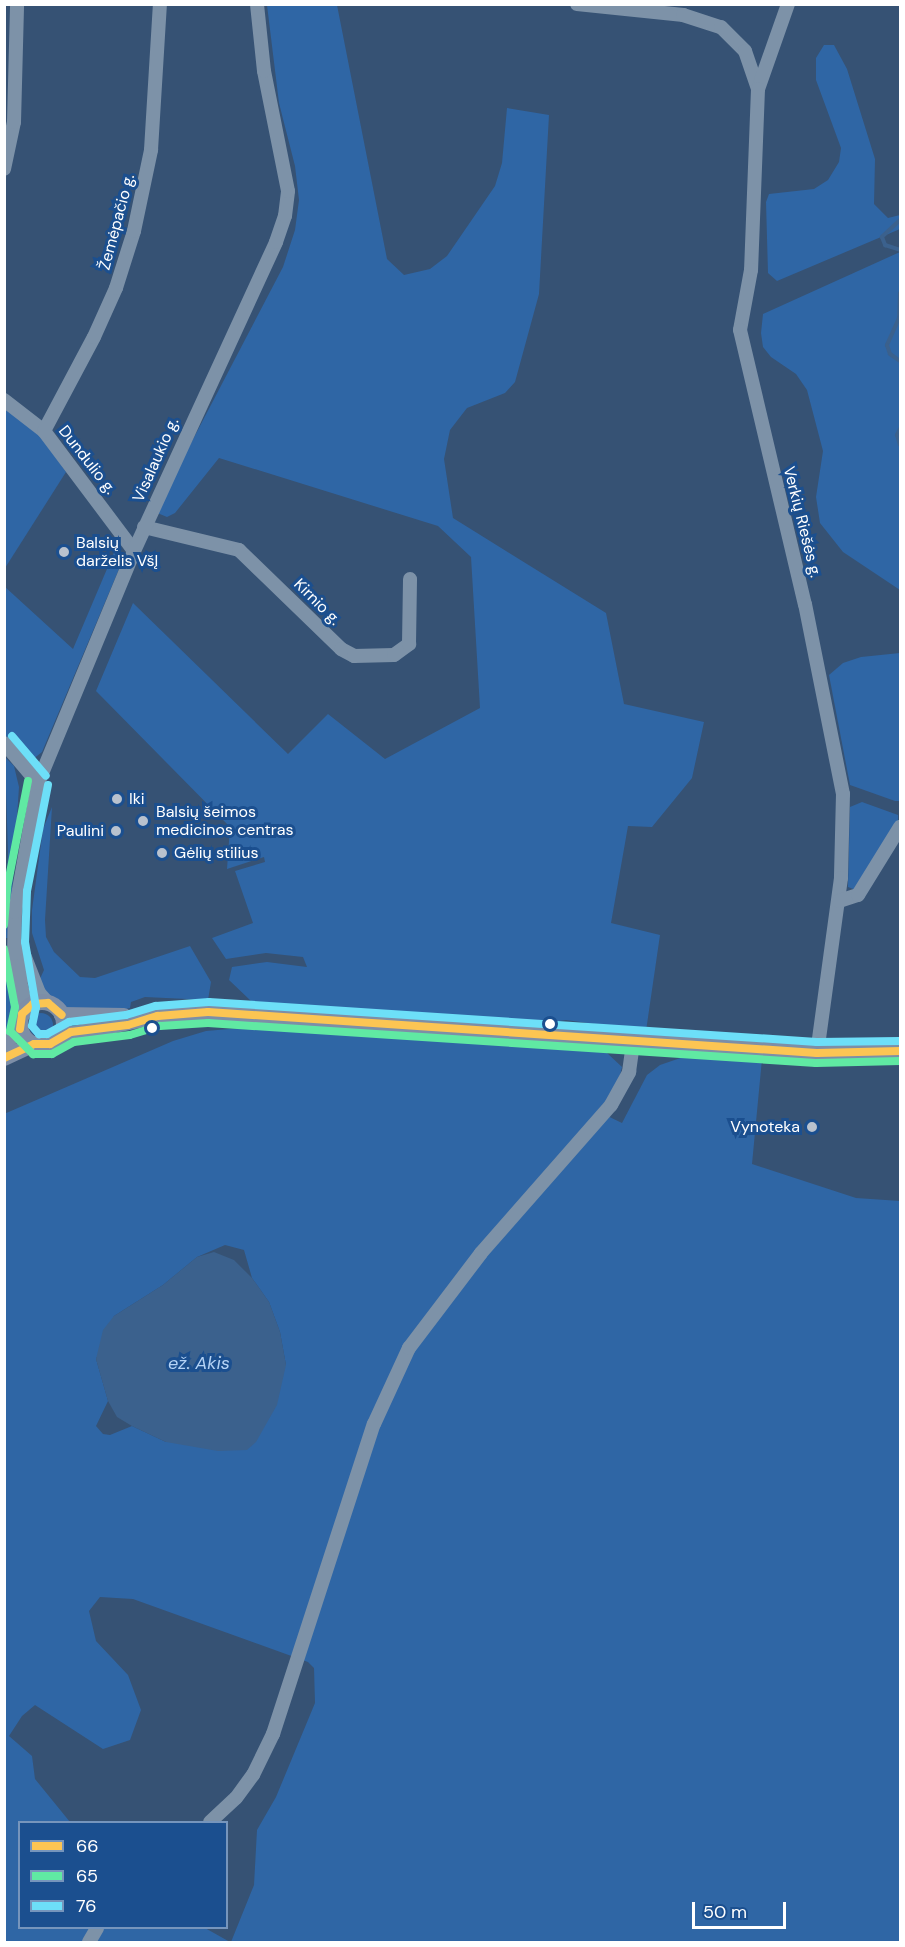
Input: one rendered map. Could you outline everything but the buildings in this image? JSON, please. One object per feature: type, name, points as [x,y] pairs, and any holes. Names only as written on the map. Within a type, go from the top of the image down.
[{"type":"main road","points":[[4,1044],[20,1029],[26,1008],[48,1003],[62,1015],[143,1019]]},
{"type":"main road","points":[[4,1058],[34,1044],[45,1046],[59,1037],[143,1019],[208,1012],[817,1053],[900,1051]]},
{"type":"main road","points":[[59,1037],[62,1015]]},
{"type":"main road","points":[[20,1029],[34,1044]]},
{"type":"street","points":[[4,169],[14,122],[17,4]]},
{"type":"street","name":"Žemėpačio g.","points":[[44,431],[116,288],[134,231],[151,150],[160,4]]},
{"type":"street","name":"Visalaukio g.","points":[[26,1008],[14,953],[17,890],[38,783],[144,527],[276,242],[285,216],[288,191],[264,71],[257,4]]},
{"type":"street","points":[[577,4],[683,15],[721,27],[745,51],[758,89]]},
{"type":"street","name":"Verkių Riešės g.","points":[[788,4],[758,89],[751,270],[740,330],[805,604],[843,794],[838,901],[817,1053]]},
{"type":"street","name":"Dundulio g.","points":[[4,400],[44,431],[134,551]]},
{"type":"street","name":"Kirnio g.","points":[[144,527],[239,550],[341,650],[354,656],[394,655],[409,644],[410,579]]},
{"type":"street","points":[[4,743],[38,783]]},
{"type":"street","points":[[838,901],[858,895],[900,827]]},
{"type":"street","name":"Visalaukio g.","points":[[15,928],[33,980],[48,1003]]},
{"type":"street","points":[[211,1821],[247,1782],[273,1734],[374,1424],[409,1348],[481,1253],[611,1105],[629,1072],[633,1042]]},
{"type":"street","points":[[88,1942],[97,1929]]},
{"type":"shaded area","points":[[267,5],[337,5],[387,259],[404,275],[430,269],[447,256],[495,186],[502,163],[507,108],[549,115],[539,294],[515,382],[505,393],[467,408],[450,430],[444,459],[453,518],[606,613],[624,704],[704,722],[692,778],[652,827],[628,826],[611,923],[660,935],[646,1031],[566,1020],[514,1027],[251,1001],[229,980],[232,967],[267,962],[307,967],[303,957],[266,953],[226,959],[212,938],[253,923],[235,871],[265,862],[264,857],[227,869],[230,827],[96,691],[133,603],[288,754],[328,714],[385,759],[480,708],[471,557],[438,526],[219,458],[175,513],[167,517],[155,512],[283,267],[295,230],[299,200],[295,166],[279,103]]},
{"type":"shaded area","points":[[824,45],[834,45],[847,69],[875,159],[874,204],[888,218],[900,215],[900,229],[777,281],[768,273],[766,202],[769,194],[814,189],[828,180],[839,162],[841,148],[816,80],[816,58]]},
{"type":"shaded area","points":[[900,252],[900,590],[843,552],[820,523],[816,497],[823,451],[807,390],[796,374],[771,357],[763,347],[761,333],[763,314]]},
{"type":"shaded area","points":[[5,406],[42,437],[66,472],[5,568]]},
{"type":"shaded area","points":[[118,543],[119,569],[42,752],[32,760],[5,735],[4,586],[73,649]]},
{"type":"shaded area","points":[[900,653],[900,801],[895,801],[850,785],[829,675],[843,663],[861,657]]},
{"type":"shaded area","points":[[5,757],[14,766],[19,787],[9,938],[5,938],[8,854]]},
{"type":"shaded area","points":[[862,802],[898,815],[898,823],[856,890],[848,887],[850,807]]},
{"type":"shaded area","points":[[52,807],[45,920],[46,937],[54,952],[80,977],[95,978],[190,946],[211,982],[208,1000],[145,997],[131,1002],[130,1008],[102,1015],[68,1011],[45,994],[38,983],[44,970],[32,933],[32,910],[43,829]]},
{"type":"shaded area","points":[[14,968],[21,1000],[5,1038],[5,970]]},
{"type":"shaded area","points":[[41,1013],[46,1014],[52,1020],[52,1030],[46,1036],[41,1037],[36,1036],[30,1030],[29,1025],[30,1020],[36,1014]]},
{"type":"shaded area","points":[[252,1027],[366,1030],[606,1052],[622,1067],[617,1088],[597,1111],[622,1123],[647,1075],[660,1065],[692,1054],[762,1059],[752,1164],[856,1198],[900,1201],[900,1942],[231,1942],[254,1885],[257,1830],[276,1797],[315,1703],[314,1668],[308,1662],[133,1599],[100,1597],[89,1611],[96,1641],[128,1675],[141,1710],[130,1740],[103,1749],[35,1705],[22,1716],[9,1736],[32,1756],[35,1779],[69,1821],[18,1821],[18,1929],[207,1929],[230,1942],[5,1942],[4,1114],[173,1041],[206,1031]],"holes":[[[225,1245],[244,1250],[252,1278],[269,1302],[280,1332],[286,1365],[166,1442],[132,1426],[110,1435],[103,1434],[96,1426],[108,1401],[96,1359],[114,1316],[163,1285],[197,1257]]]},
{"type":"water","name":"ež. Akis","points":[[214,1252],[234,1260],[252,1278],[269,1302],[280,1332],[286,1365],[277,1405],[256,1442],[247,1450],[218,1451],[166,1442],[117,1417],[108,1401],[96,1359],[103,1330],[114,1316],[163,1285],[197,1257]]},
{"type":"waterway","points":[[900,220],[882,237],[885,245],[900,250]]},
{"type":"waterway","points":[[900,293],[899,318],[887,345],[890,354],[900,361]]},
{"type":"waterway","points":[[900,429],[897,435],[900,445]]},
{"type":"transit line","name":"76","points":[[12,736],[46,776]]},
{"type":"transit line","name":"65","points":[[4,925],[7,888],[28,781]]},
{"type":"transit line","name":"76","points":[[48,785],[27,891],[25,942],[36,1007],[32,1026],[39,1034],[47,1034],[69,1022],[126,1015],[156,1006],[209,1002],[817,1042],[900,1041]]},
{"type":"transit line","name":"65","points":[[4,949],[15,1007],[10,1031],[33,1054],[52,1054],[74,1042],[130,1035],[160,1026],[208,1023],[816,1063],[900,1061]]},
{"type":"transit line","name":"66","points":[[20,1029],[22,1014],[33,1004],[48,1003],[62,1015]]},
{"type":"transit line","name":"66","points":[[4,1058],[34,1044],[50,1044],[71,1032],[128,1025],[158,1016],[208,1012],[817,1053],[900,1051]]},
{"type":"place","name":"Balsių darželis VšĮ","points":[[64,552]]},
{"type":"place","name":"Iki","points":[[117,799]]},
{"type":"place","name":"Balsių šeimos medicinos centras","points":[[143,821]]},
{"type":"place","name":"Paulini","points":[[116,831]]},
{"type":"place","name":"Gėlių stilius","points":[[162,853]]},
{"type":"place","name":"Vynoteka","points":[[812,1127]]}]
